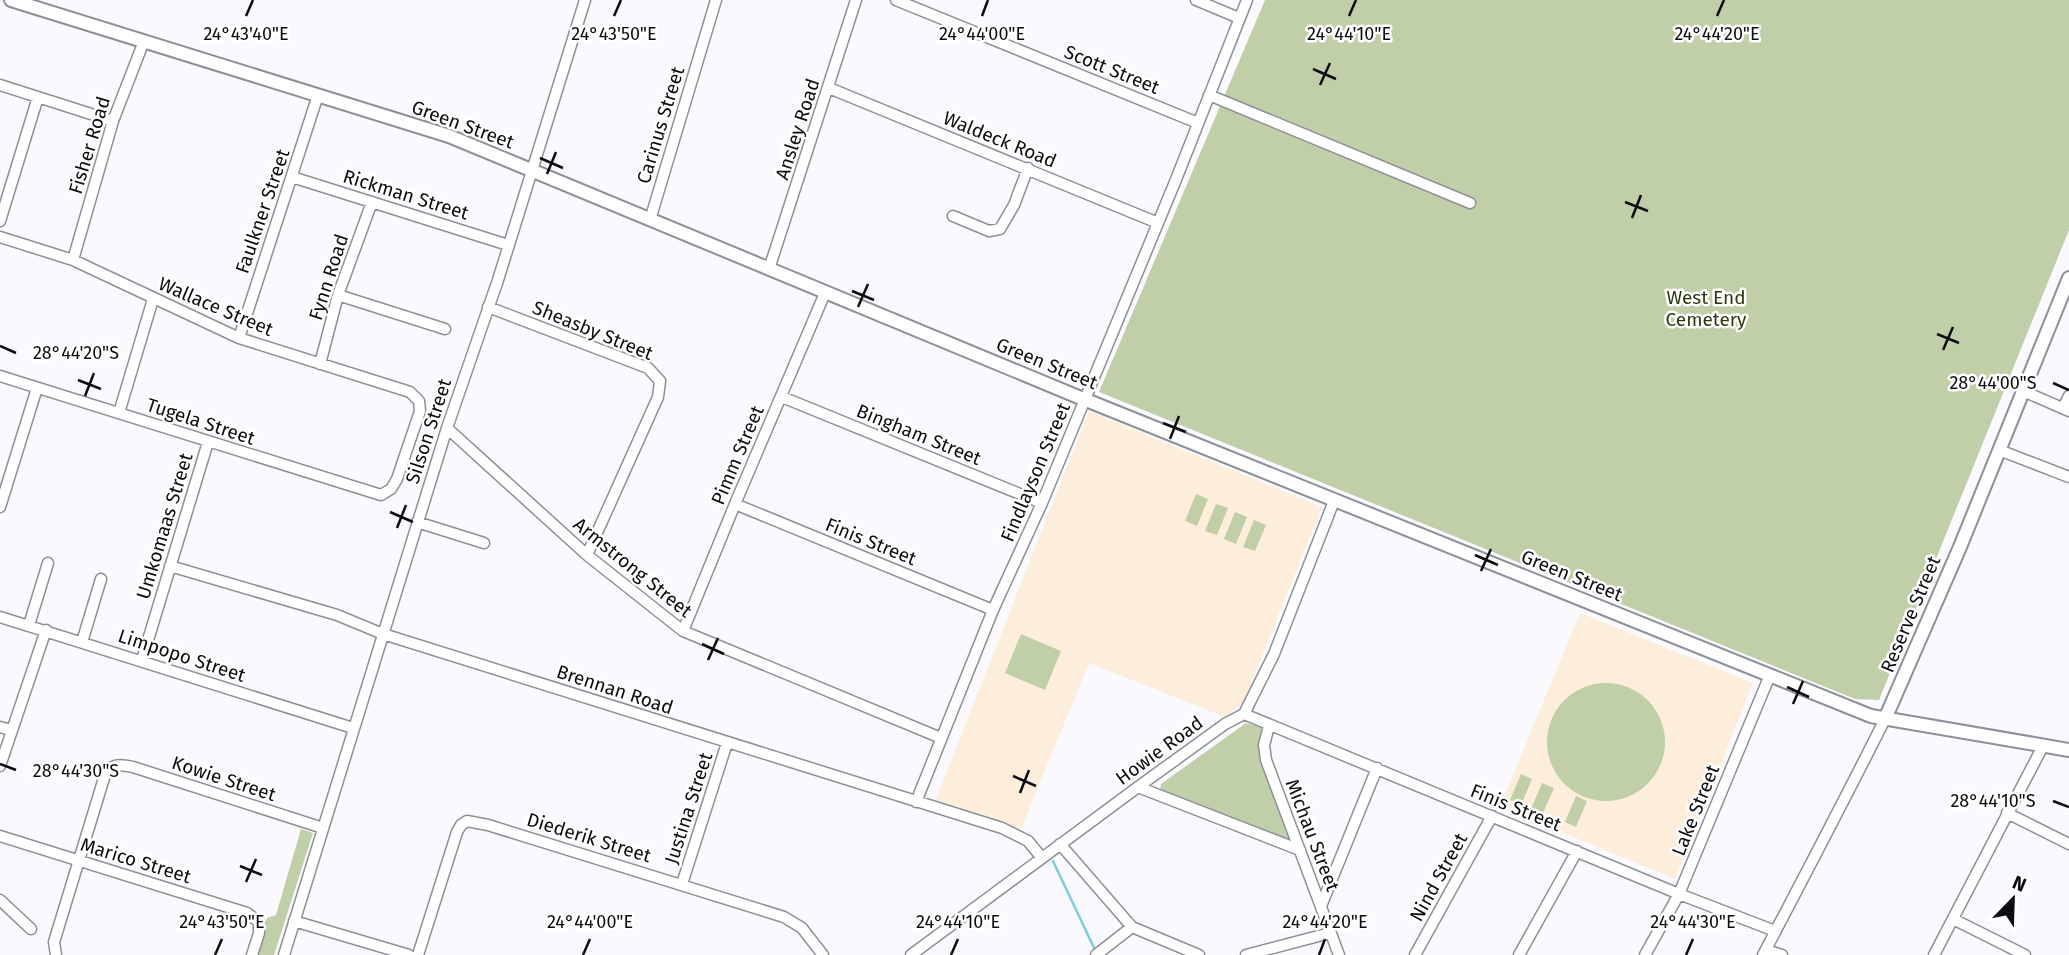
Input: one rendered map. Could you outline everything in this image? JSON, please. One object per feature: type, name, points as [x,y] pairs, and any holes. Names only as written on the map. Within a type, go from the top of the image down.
[{"type":"street","name":"Green Street","points":[[11,0],[449,136],[1085,400],[1871,716],[2069,750]]},
{"type":"street","name":"Silson Street","points":[[284,955],[417,522],[585,0]]},
{"type":"street","name":"Carinus Street","points":[[650,219],[716,0]]},
{"type":"street","name":"Ansley Road","points":[[769,269],[856,0]]},
{"type":"street","name":"Scott Street","points":[[896,0],[1198,123]]},
{"type":"street","points":[[1196,0],[1240,18]]},
{"type":"street","name":"Findlayson Street","points":[[916,802],[993,610],[1085,400],[1247,0]]},
{"type":"street","name":"Fisher Road","points":[[73,260],[113,121],[144,41]]},
{"type":"street","points":[[0,85],[113,121]]},
{"type":"street","name":"Waldeck Road","points":[[829,88],[1157,223]]},
{"type":"street","name":"Faulkner Street","points":[[239,338],[318,95]]},
{"type":"street","points":[[1209,96],[1470,203]]},
{"type":"street","points":[[0,222],[4,193],[38,97]]},
{"type":"street","points":[[953,216],[989,231],[1000,229],[1014,205],[1028,168]]},
{"type":"street","name":"Rickman Street","points":[[292,177],[508,245]]},
{"type":"street","name":"Fynn Road","points":[[320,364],[338,295],[372,202]]},
{"type":"street","name":"Wallace Street","points":[[0,237],[73,260],[239,338],[410,392],[419,401],[419,411],[397,479],[391,489]]},
{"type":"street","name":"Reserve Street","points":[[1764,952],[1811,867],[1885,719],[1960,547],[2069,278]]},
{"type":"street","name":"Pimm Street","points":[[683,631],[825,293]]},
{"type":"street","points":[[338,295],[445,329]]},
{"type":"street","points":[[119,413],[153,299]]},
{"type":"street","name":"Sheasby Street","points":[[488,307],[648,368],[660,381],[658,397],[586,555]]},
{"type":"street","name":"Tugela Street","points":[[0,376],[377,494],[385,494],[391,489]]},
{"type":"street","points":[[0,507],[37,388]]},
{"type":"street","points":[[2023,391],[2066,410],[2069,396]]},
{"type":"street","name":"Bingham Street","points":[[782,397],[1042,503]]},
{"type":"street","name":"Armstrong Street","points":[[447,428],[586,555],[683,631],[941,738]]},
{"type":"street","name":"Umkomaas Street","points":[[142,660],[208,442]]},
{"type":"street","points":[[1999,450],[2069,477]]},
{"type":"street","points":[[1244,714],[1274,654],[1334,501]]},
{"type":"street","name":"Finis Street","points":[[735,504],[993,610]]},
{"type":"street","points":[[417,522],[484,543]]},
{"type":"street","points":[[29,625],[48,563]]},
{"type":"street","name":"Brennan Road","points":[[170,566],[337,615],[383,634],[1002,828],[1028,841],[1042,858]]},
{"type":"street","points":[[82,642],[101,579]]},
{"type":"street","name":"Limpopo Street","points":[[0,617],[353,728]]},
{"type":"street","points":[[0,766],[46,631]]},
{"type":"street","name":"Lake Street","points":[[1645,955],[1679,894],[1770,675]]},
{"type":"street","name":"Finis Street","points":[[1244,714],[1775,931]]},
{"type":"street","name":"Howie Road","points":[[911,955],[1225,724],[1244,714]]},
{"type":"street","name":"Michau Street","points":[[1269,726],[1265,754],[1339,955]]},
{"type":"street","points":[[0,727],[11,730]]},
{"type":"street","name":"Justina Street","points":[[682,884],[727,743]]},
{"type":"street","points":[[1934,955],[2043,746]]},
{"type":"street","name":"Kowie Street","points":[[77,860],[104,778],[109,768],[121,764],[323,828]]},
{"type":"street","points":[[1321,906],[1377,768]]},
{"type":"street","points":[[1138,787],[1300,850]]},
{"type":"street","points":[[2007,813],[2069,844]]},
{"type":"street","name":"Nind Street","points":[[1415,955],[1492,816]]},
{"type":"street","name":"Diederik Street","points":[[418,955],[457,832],[467,821],[682,884],[790,920],[808,934],[823,955]]},
{"type":"street","name":"Marico Street","points":[[0,836],[242,911],[259,922],[259,933],[252,955]]},
{"type":"street","points":[[1060,844],[1132,927],[1199,955]]},
{"type":"street","points":[[1519,955],[1577,851]]},
{"type":"street","points":[[56,955],[54,942],[77,860]]},
{"type":"street","points":[[0,900],[31,929]]},
{"type":"street","points":[[1953,919],[2025,955]]},
{"type":"street","points":[[294,921],[409,955]]},
{"type":"street","points":[[1096,955],[1132,927]]},
{"type":"street","points":[[1246,955],[1330,933]]},
{"type":"street","points":[[1764,952],[1782,955]]},
{"type":"shaded area","points":[[1089,411],[1322,507],[1243,703],[1225,717],[1089,663],[1021,829],[935,802]]},
{"type":"shaded area","points":[[1580,613],[1753,683],[1675,879],[1500,807]]},
{"type":"green space","name":"West End Cemetery","points":[[1265,0],[2069,0],[2069,230],[1879,700],[1855,699],[1099,392]]},
{"type":"green space","points":[[1196,494],[1208,499],[1197,526],[1185,521]]},
{"type":"green space","points":[[1216,504],[1228,508],[1217,535],[1205,531]]},
{"type":"green space","points":[[1235,512],[1247,517],[1236,544],[1224,539]]},
{"type":"green space","points":[[1254,520],[1266,525],[1255,551],[1243,547]]},
{"type":"green space","points":[[1021,634],[1061,651],[1045,690],[1005,673]]},
{"type":"green space","points":[[1606,683],[1617,684],[1639,693],[1655,709],[1664,731],[1664,753],[1655,775],[1639,791],[1617,800],[1606,801],[1595,800],[1573,791],[1557,775],[1548,753],[1547,742],[1548,731],[1557,709],[1573,693],[1595,684]]},
{"type":"green space","points":[[1246,723],[1262,728],[1265,733],[1262,742],[1294,843],[1160,791],[1161,784]]},
{"type":"green space","points":[[1521,774],[1532,779],[1521,805],[1510,800]]},
{"type":"green space","points":[[1542,783],[1554,788],[1543,813],[1531,809]]},
{"type":"green space","points":[[1576,796],[1587,801],[1576,827],[1565,822]]},
{"type":"green space","points":[[301,829],[313,833],[274,955],[256,955],[267,918],[276,915]]},
{"type":"waterway","points":[[1053,861],[1096,952]]}]
